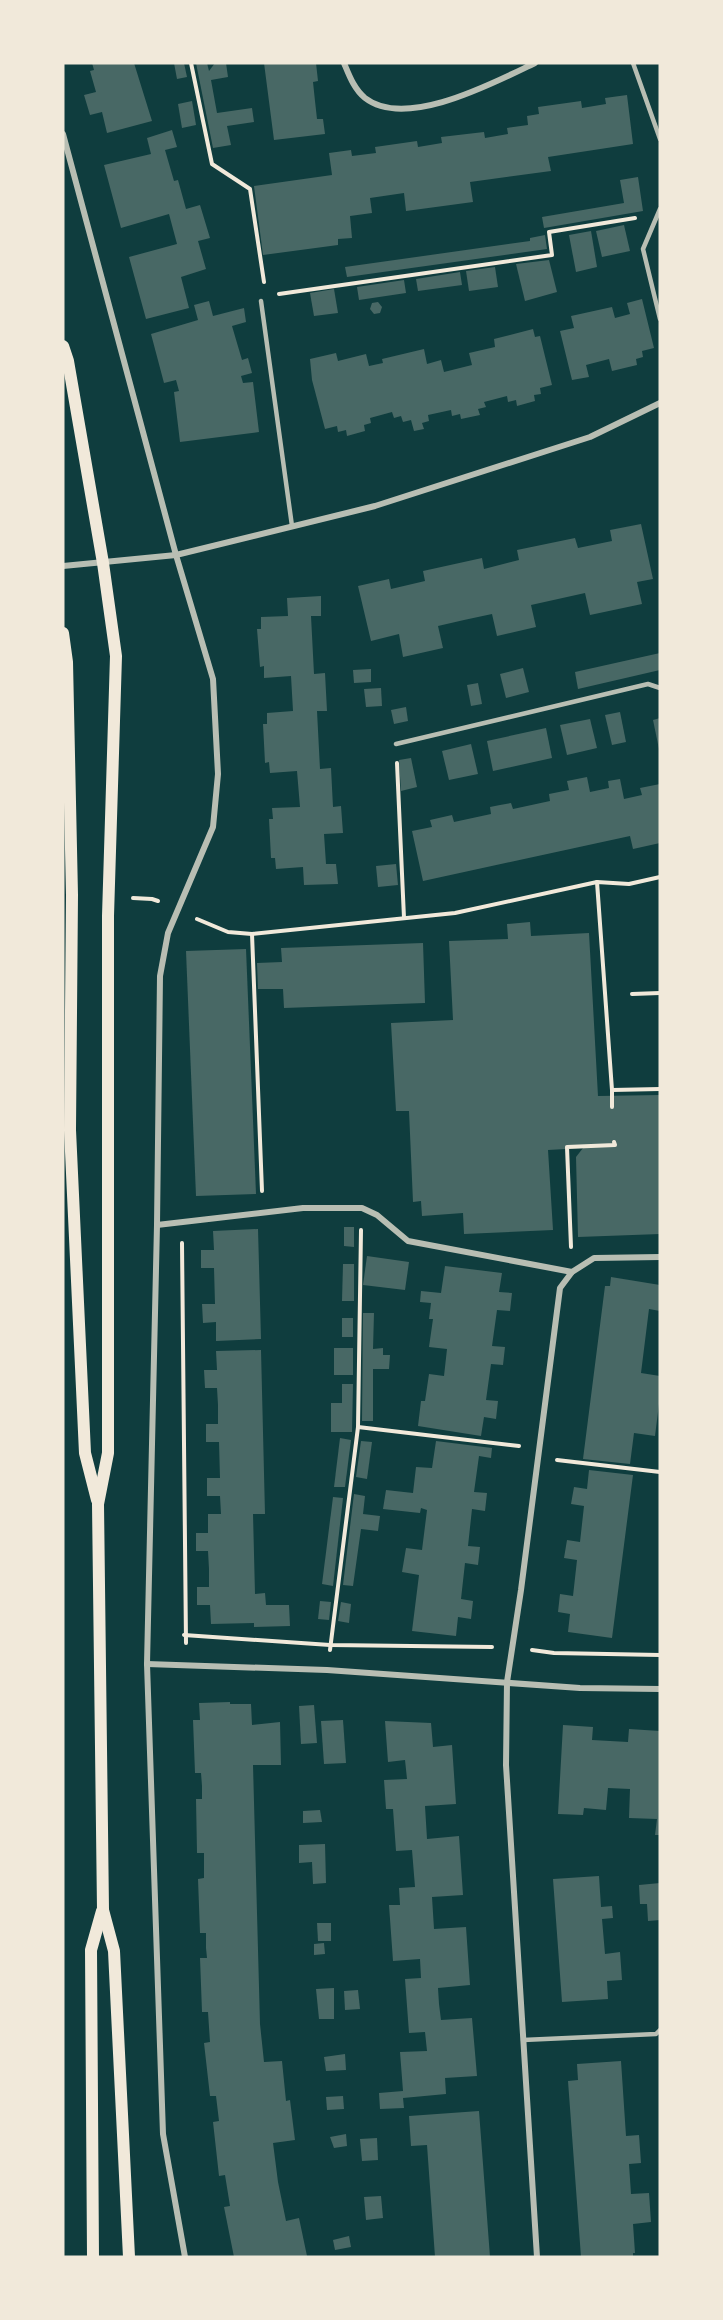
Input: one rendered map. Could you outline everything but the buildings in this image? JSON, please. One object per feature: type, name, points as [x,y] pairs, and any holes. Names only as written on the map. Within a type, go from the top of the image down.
[{"type":"main road","points":[[63,346],[68,361],[103,563],[116,656],[108,916],[108,1453],[98,1504],[103,1910],[114,1951],[129,2257]]},
{"type":"main road","points":[[63,633],[67,662],[72,875],[70,1142],[85,1453],[98,1504]]},
{"type":"main road","points":[[93,2257],[92,1950],[103,1910]]},
{"type":"street","points":[[344,63],[351,80],[365,98],[384,107],[402,110],[430,105],[480,88],[536,63]]},
{"type":"street","points":[[63,134],[176,555],[213,679],[218,774],[213,827],[168,933],[160,976],[158,1225],[147,1664],[163,2134],[185,2257]]},
{"type":"street","points":[[63,566],[176,555],[375,506],[590,436],[660,403]]},
{"type":"street","points":[[158,1225],[303,1208],[362,1208],[377,1215],[408,1241],[572,1272]]},
{"type":"street","points":[[537,2257],[506,1765],[507,1682],[539,1458],[560,1288],[572,1272],[594,1258],[660,1257]]},
{"type":"street","points":[[147,1664],[327,1670],[580,1688],[660,1689]]},
{"type":"lane","points":[[633,63],[660,139]]},
{"type":"lane","points":[[659,212],[643,249],[660,319]]},
{"type":"lane","points":[[261,301],[292,526]]},
{"type":"lane","points":[[396,744],[648,684],[660,688]]},
{"type":"lane","points":[[523,2040],[656,2034],[660,2030]]},
{"type":"path","points":[[191,63],[212,164],[250,189],[267,296]]},
{"type":"path","points":[[261,301],[267,296],[552,255],[549,232],[659,212]]},
{"type":"path","points":[[396,744],[404,918]]},
{"type":"path","points":[[130,897],[152,899],[228,932],[252,934],[455,913],[597,882],[629,884],[660,877]]},
{"type":"path","points":[[597,882],[612,1107]]},
{"type":"path","points":[[252,934],[262,1213]]},
{"type":"path","points":[[632,994],[660,993]]},
{"type":"path","points":[[612,1090],[660,1089]]},
{"type":"path","points":[[572,1272],[567,1147],[615,1145],[614,1142]]},
{"type":"path","points":[[327,1670],[358,1427],[362,1208]]},
{"type":"path","points":[[181,1223],[184,1635],[188,1665]]},
{"type":"path","points":[[358,1427],[540,1449]]},
{"type":"path","points":[[539,1458],[660,1472]]},
{"type":"path","points":[[184,1635],[330,1645],[513,1648],[554,1653],[660,1655]]}]
